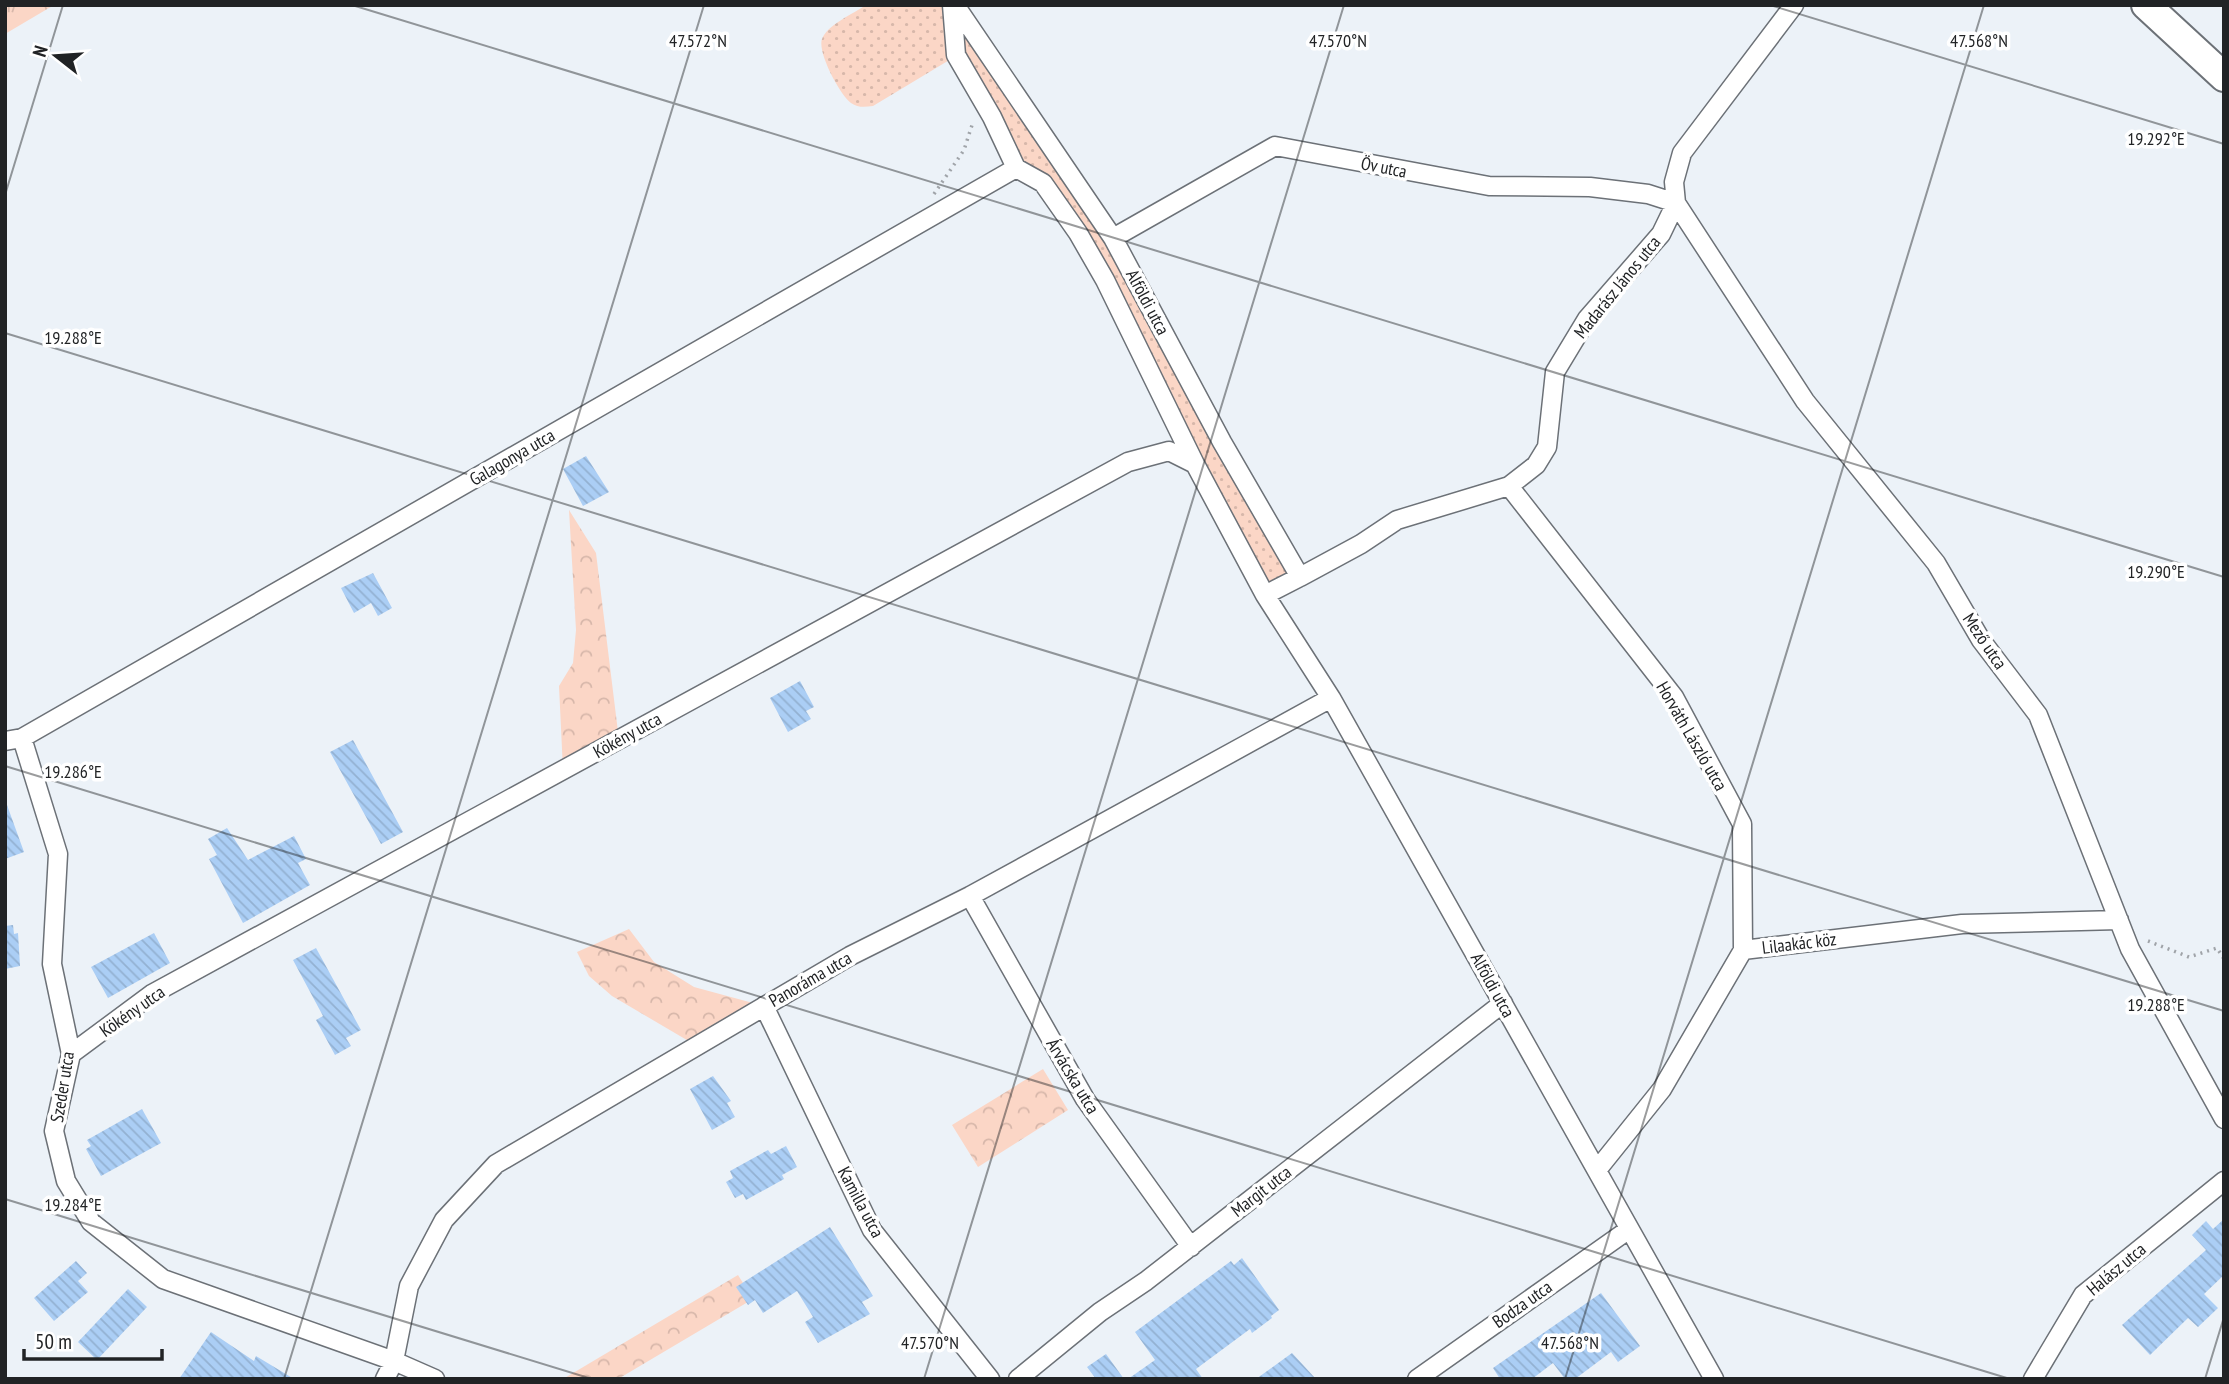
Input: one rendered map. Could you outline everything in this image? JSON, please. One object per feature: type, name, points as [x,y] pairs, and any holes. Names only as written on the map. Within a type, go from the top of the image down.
[{"type":"main road","points":[[2146,5],[2224,77]]},
{"type":"street","name":"Alföldi utca","points":[[954,5],[956,55],[1016,168],[1043,183],[1078,233],[1105,280],[1195,464],[1265,595],[1331,698],[1714,1379]]},
{"type":"street","name":"Alföldi utca","points":[[954,5],[1114,238],[1222,442],[1300,577]]},
{"type":"street","name":"Madarász János utca","points":[[1300,577],[1361,544],[1397,520],[1509,485],[1536,465],[1547,447],[1553,384],[1562,359],[1587,318],[1661,234],[1676,203],[1674,182],[1682,153],[1794,5]]},
{"type":"street","name":"Öv utca","points":[[1114,238],[1275,146],[1489,186],[1590,187],[1648,194],[1676,203]]},
{"type":"street","name":"Galagonya utca","points":[[13,739],[1016,168]]},
{"type":"street","name":"Mező utca","points":[[1676,203],[1805,401],[1936,563],[1981,640],[2038,715],[2130,949],[2224,1119]]},
{"type":"street","name":"Kökény utca","points":[[71,1054],[152,994],[1128,463],[1169,451],[1195,464]]},
{"type":"street","name":"Horváth László utca","points":[[1509,485],[1674,696],[1742,824],[1742,950]]},
{"type":"street","points":[[1265,595],[1300,577]]},
{"type":"street","name":"Panoráma utca","points":[[385,1379],[394,1361],[409,1286],[444,1220],[496,1164],[850,956],[970,896],[1331,698]]},
{"type":"street","name":"Szeder utca","points":[[13,739],[58,854],[52,964],[71,1054],[54,1131],[66,1181],[91,1222],[163,1279],[394,1361],[435,1379]]},
{"type":"street","name":"Árvácska utca","points":[[970,896],[1085,1099],[1191,1247]]},
{"type":"street","name":"Lilaakác köz","points":[[1597,1170],[1662,1089],[1742,950],[1962,924],[2119,920]]},
{"type":"street","name":"Margit utca","points":[[1018,1379],[1100,1312],[1191,1247],[1503,1003]]},
{"type":"street","name":"Kamilla utca","points":[[764,1006],[872,1230],[990,1379]]},
{"type":"street","name":"Halász utca","points":[[2033,1379],[2083,1295],[2224,1181]]},
{"type":"street","name":"Bodza utca","points":[[1417,1379],[1628,1230]]},
{"type":"path","points":[[933,194],[964,150],[974,124],[971,80]]},
{"type":"path","points":[[2148,941],[2189,957],[2217,948],[2224,959]]},
{"type":"green space","points":[[5,5],[54,5],[5,34]]},
{"type":"green space","points":[[866,5],[955,5],[1113,238],[1300,577],[1265,595],[1043,183],[1016,168],[956,56],[873,106],[856,106],[846,98],[826,63],[822,39],[835,24]]},
{"type":"green space","points":[[569,510],[596,553],[619,740],[563,770],[559,686],[573,663],[576,630]]},
{"type":"green space","points":[[629,929],[654,962],[694,987],[764,1006],[697,1046],[612,996],[589,976],[577,952]]},
{"type":"green space","points":[[1043,1069],[1068,1110],[978,1167],[952,1125]]},
{"type":"green space","points":[[738,1275],[753,1299],[618,1379],[563,1379]]},
{"type":"building","points":[[586,456],[609,492],[583,506],[563,469]]},
{"type":"building","points":[[373,573],[392,608],[378,616],[371,603],[354,613],[341,588]]},
{"type":"building","points":[[800,681],[814,707],[806,711],[811,719],[788,732],[770,698]]},
{"type":"building","points":[[353,740],[403,832],[381,844],[330,752]]},
{"type":"building","points":[[7,805],[24,852],[5,859],[5,806]]},
{"type":"building","points":[[227,828],[248,860],[294,836],[306,859],[298,863],[310,885],[243,923],[209,859],[217,855],[208,839]]},
{"type":"building","points":[[13,925],[14,934],[18,933],[20,966],[5,969],[5,926]]},
{"type":"building","points":[[154,933],[170,963],[108,998],[91,967]]},
{"type":"building","points":[[316,948],[361,1030],[346,1038],[351,1046],[335,1055],[316,1020],[323,1016],[293,960]]},
{"type":"building","points":[[713,1076],[731,1101],[727,1103],[735,1117],[712,1130],[690,1089]]},
{"type":"building","points":[[142,1109],[161,1143],[101,1176],[86,1149],[91,1146],[87,1140]]},
{"type":"building","points":[[786,1146],[797,1167],[782,1175],[784,1179],[746,1200],[743,1194],[735,1198],[726,1182],[733,1178],[730,1171],[768,1150],[771,1154]]},
{"type":"building","points":[[2224,1219],[2224,1275],[2204,1294],[2218,1308],[2198,1327],[2188,1318],[2150,1355],[2122,1325],[2206,1250],[2192,1235],[2206,1221],[2213,1229]]},
{"type":"building","points":[[830,1227],[873,1296],[862,1302],[870,1314],[818,1343],[805,1322],[813,1317],[797,1291],[763,1313],[755,1300],[748,1305],[736,1287]]},
{"type":"building","points":[[1242,1258],[1279,1310],[1272,1318],[1252,1333],[1250,1329],[1196,1369],[1203,1379],[1128,1379],[1155,1360],[1135,1332],[1231,1261],[1234,1265]]},
{"type":"building","points":[[76,1261],[87,1273],[78,1281],[88,1292],[54,1321],[34,1298]]},
{"type":"building","points":[[128,1289],[147,1307],[97,1360],[78,1342]]},
{"type":"building","points":[[1601,1293],[1640,1346],[1618,1362],[1611,1352],[1575,1379],[1565,1379],[1553,1363],[1532,1379],[1500,1379],[1493,1368]]},
{"type":"building","points":[[211,1332],[254,1361],[256,1356],[294,1379],[179,1379]]},
{"type":"building","points":[[1292,1353],[1316,1379],[1256,1379]]},
{"type":"building","points":[[1106,1354],[1124,1379],[1096,1379],[1087,1367]]}]
